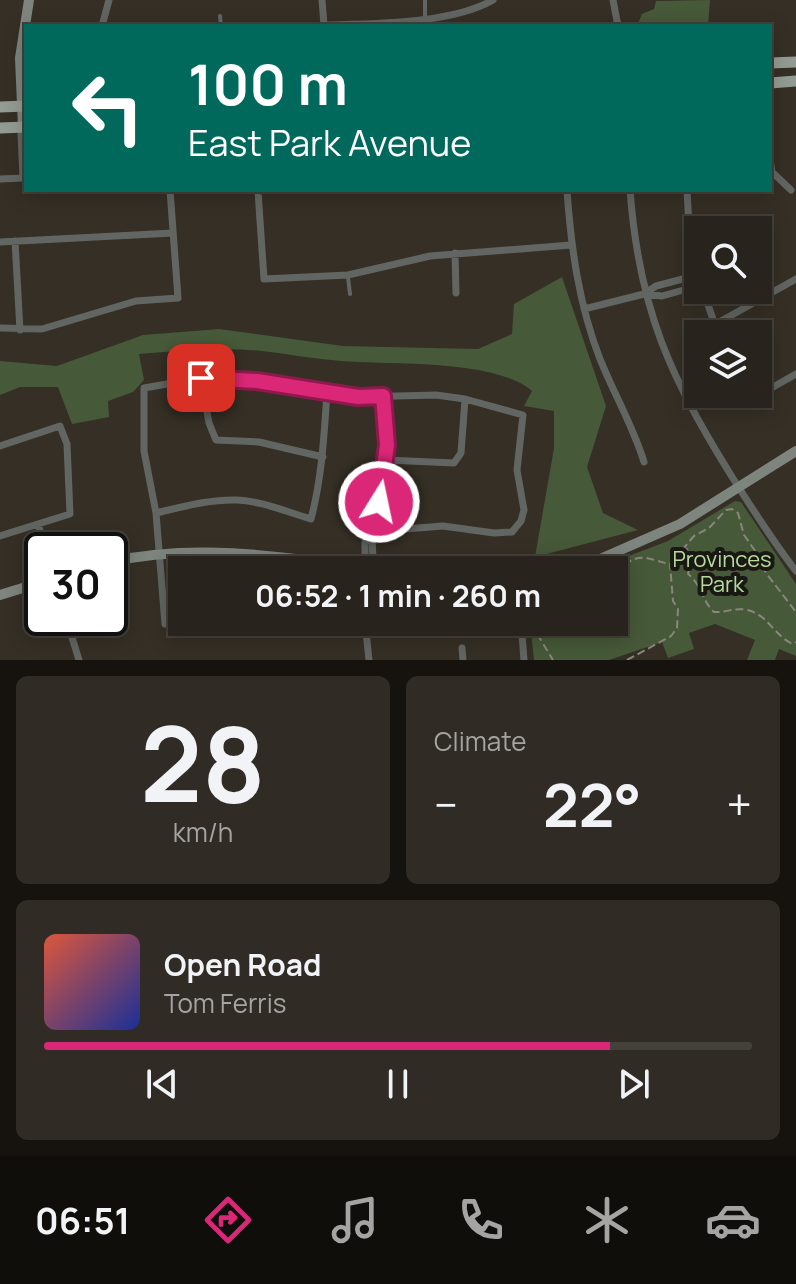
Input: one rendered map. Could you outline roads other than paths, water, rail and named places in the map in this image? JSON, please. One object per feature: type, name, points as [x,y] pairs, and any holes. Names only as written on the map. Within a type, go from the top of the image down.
[{"type":"main road","points":[[772,63],[796,62]]},
{"type":"main road","points":[[772,83],[796,81]]},
{"type":"main road","points":[[0,107],[24,106]]},
{"type":"main road","points":[[0,128],[24,129]]},
{"type":"street","points":[[24,24],[29,0]]},
{"type":"street","points":[[103,24],[109,0]]},
{"type":"street","points":[[322,0],[324,24]]},
{"type":"street","points":[[341,24],[425,19],[460,13],[493,0]]},
{"type":"street","points":[[613,0],[618,24]]},
{"type":"street","points":[[24,27],[20,48],[24,106]]},
{"type":"street","points":[[0,179],[24,178],[21,134],[24,130]]},
{"type":"street","points":[[772,172],[791,190]]},
{"type":"street","points":[[0,328],[53,327],[136,301],[178,298],[170,192]]},
{"type":"street","points":[[258,192],[264,279],[348,275],[430,256],[571,245]]},
{"type":"street","points":[[567,192],[571,245],[584,309],[599,357],[644,462]]},
{"type":"street","points":[[630,192],[636,255],[644,294],[674,376],[700,425],[778,548],[796,571]]},
{"type":"street","points":[[687,192],[688,216]]},
{"type":"street","points":[[0,242],[173,233]]},
{"type":"street","points":[[15,241],[20,330]]},
{"type":"street","points":[[455,253],[456,293]]},
{"type":"street","points":[[584,309],[644,294],[656,286],[684,279]]},
{"type":"street","points":[[723,320],[796,279]]},
{"type":"street","points":[[644,294],[662,296],[684,290]]},
{"type":"street","points":[[772,386],[796,374]]},
{"type":"street","points":[[201,378],[209,423],[216,440],[259,442],[323,457]]},
{"type":"street","points":[[165,624],[156,513],[144,451],[144,388],[201,378],[257,381],[358,397],[436,395],[465,399],[523,415],[517,470],[524,510],[521,521],[512,532],[494,533],[443,526],[405,529],[375,522]]},
{"type":"street","points":[[156,513],[217,501],[240,500],[311,519],[323,457],[327,393]]},
{"type":"street","points":[[365,556],[365,542],[372,536],[386,460],[383,396]]},
{"type":"street","points":[[386,460],[454,463],[461,453],[465,399]]},
{"type":"street","points":[[0,446],[60,426],[67,444],[70,514],[0,536]]},
{"type":"street","points":[[607,556],[680,524],[796,451]]},
{"type":"street","points":[[38,524],[40,532]]},
{"type":"street","points":[[128,559],[216,552],[269,556]]},
{"type":"street","points":[[0,595],[24,588]]},
{"type":"street","points":[[72,636],[79,660]]},
{"type":"street","points":[[366,636],[369,660]]},
{"type":"street","points":[[522,636],[524,660]]},
{"type":"street","points":[[462,648],[463,660]]},
{"type":"lane","points":[[425,0],[425,19]]},
{"type":"lane","points":[[220,16],[221,24]]},
{"type":"lane","points":[[348,275],[350,294]]},
{"type":"park label","name":"Provinces Park","points":[[722,572]]}]
